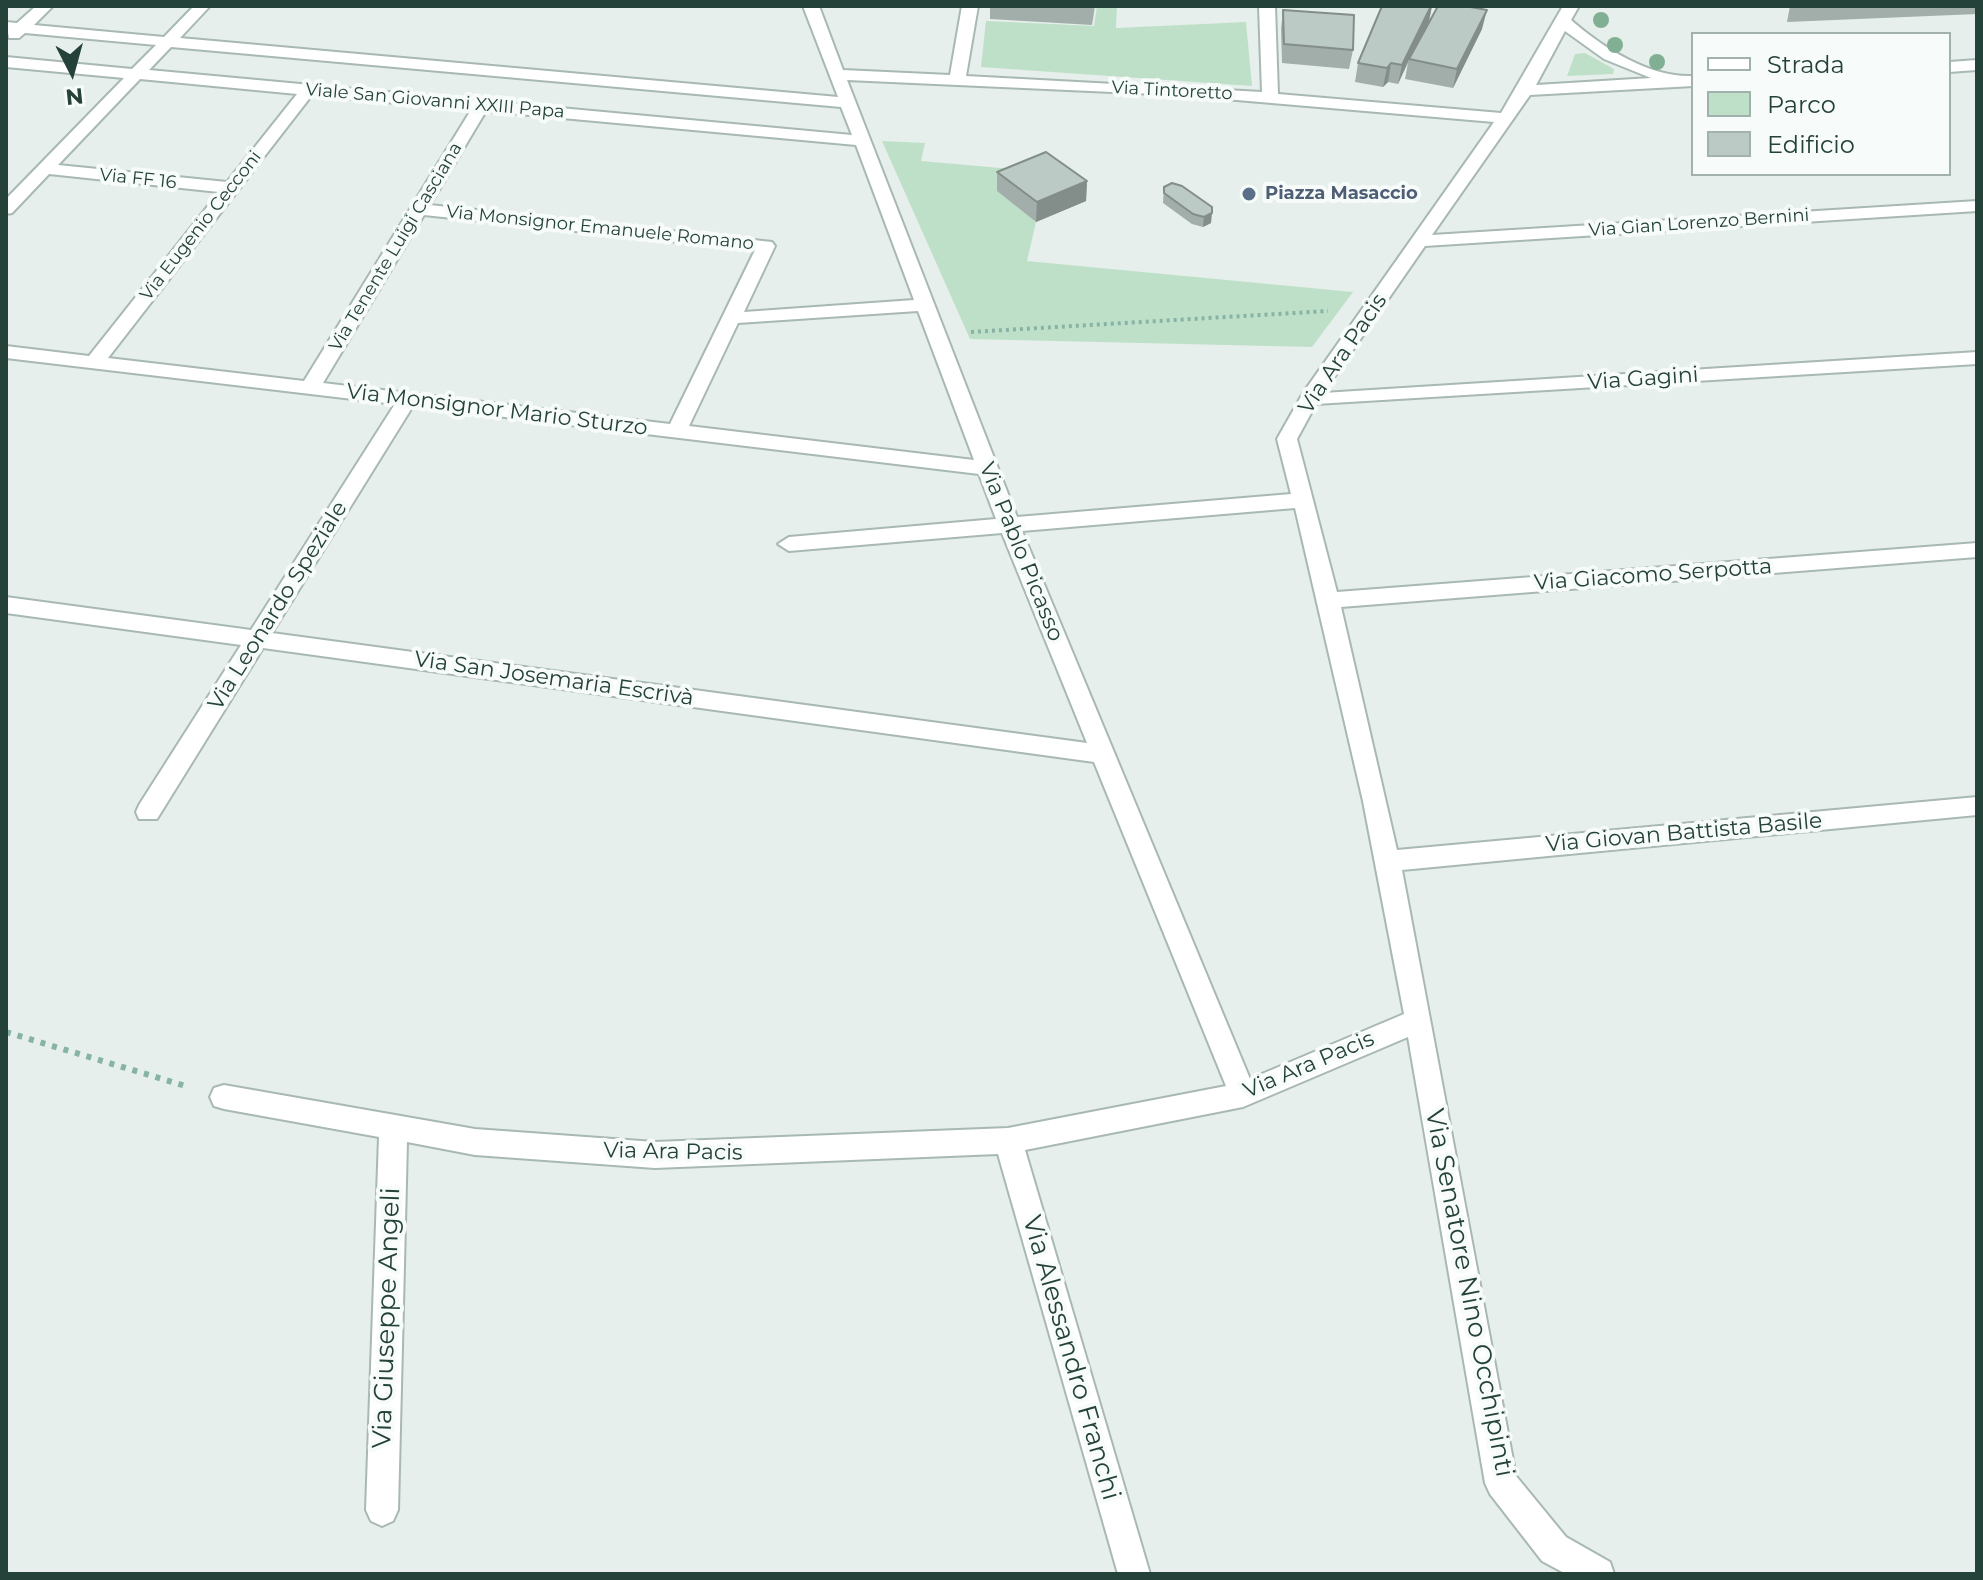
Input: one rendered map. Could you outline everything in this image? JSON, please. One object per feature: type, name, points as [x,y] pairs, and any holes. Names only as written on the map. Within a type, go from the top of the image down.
[{"type":"street","points":[[6,42],[14,28],[45,6]]},
{"type":"street","points":[[6,209],[202,6]]},
{"type":"street","name":"Via Pablo Picasso","points":[[811,6],[928,305],[1009,525],[1243,1095]]},
{"type":"street","points":[[957,80],[970,6]]},
{"type":"street","points":[[1267,6],[1270,97]]},
{"type":"street","points":[[1567,14],[1590,46],[1642,71],[1687,81]]},
{"type":"street","name":"Via Ara Pacis","points":[[224,1097],[475,1142],[655,1155],[1008,1141],[1243,1095],[1418,1020],[1390,861],[1329,600],[1287,439],[1310,397],[1525,90],[1567,14]]},
{"type":"street","name":"Viale San Giovanni XXIII Papa","points":[[14,28],[849,103]]},
{"type":"street","name":"Viale San Giovanni XXIII Papa","points":[[6,62],[863,141]]},
{"type":"street","points":[[1951,67],[1977,65]]},
{"type":"street","name":"Via Tintoretto","points":[[838,75],[1270,97],[1505,118]]},
{"type":"street","points":[[1525,90],[1687,81]]},
{"type":"street","name":"Via Eugenio Cecconi","points":[[94,363],[308,90]]},
{"type":"street","name":"Via Tenente Luigi Casciana","points":[[310,388],[481,106]]},
{"type":"street","name":"Via FF 16","points":[[45,169],[231,188]]},
{"type":"street","name":"Via Gian Lorenzo Bernini","points":[[1421,241],[1977,206]]},
{"type":"street","name":"Via Monsignor Emanuele Romano","points":[[419,209],[766,246],[677,431]]},
{"type":"street","points":[[731,318],[928,305]]},
{"type":"street","name":"Via Monsignor Mario Sturzo","points":[[6,352],[987,468]]},
{"type":"street","name":"Via Gagini","points":[[1310,397],[1327,400],[1977,358]]},
{"type":"street","name":"Via Leonardo Speziale","points":[[148,812],[407,400]]},
{"type":"street","points":[[789,544],[1303,500]]},
{"type":"street","name":"Via Giacomo Serpotta","points":[[1329,600],[1977,550]]},
{"type":"street","name":"Via San Josemaria Escrivà","points":[[6,605],[1103,754]]},
{"type":"street","name":"Via Giovan Battista Basile","points":[[1390,861],[1977,806]]},
{"type":"street","name":"Via Senatore Nino Occhipinti","points":[[1418,1020],[1501,1483],[1554,1549],[1598,1574]]},
{"type":"street","name":"Via Giuseppe Angeli","points":[[382,1510],[393,1127]]},
{"type":"street","name":"Via Alessandro Franchi","points":[[1008,1141],[1134,1574]]},
{"type":"path","points":[[938,334],[1373,308]]},
{"type":"path","points":[[6,1032],[224,1097]]},
{"type":"green space","points":[[1097,6],[1117,6],[1116,28],[1246,22],[1252,86],[981,67],[986,21],[1094,26]]},
{"type":"green space","points":[[1585,53],[1614,69],[1613,74],[1567,76],[1575,54]]},
{"type":"green space","points":[[882,141],[925,143],[921,161],[1046,172],[998,191],[1036,222],[1027,261],[1353,292],[1312,347],[970,339]]},
{"type":"building","points":[[1382,6],[1431,6],[1402,65],[1391,63],[1387,68],[1358,63]]},
{"type":"building","points":[[1438,6],[1487,10],[1457,69],[1409,59]]},
{"type":"building","points":[[1283,10],[1354,15],[1353,50],[1284,44]]},
{"type":"building","points":[[1046,152],[1087,181],[1037,202],[997,172]]},
{"type":"building","points":[[1172,183],[1182,186],[1212,207],[1212,213],[1204,217],[1193,214],[1164,193],[1164,187]]},
{"type":"place","name":"Piazza Masaccio","points":[[1249,194]]}]
